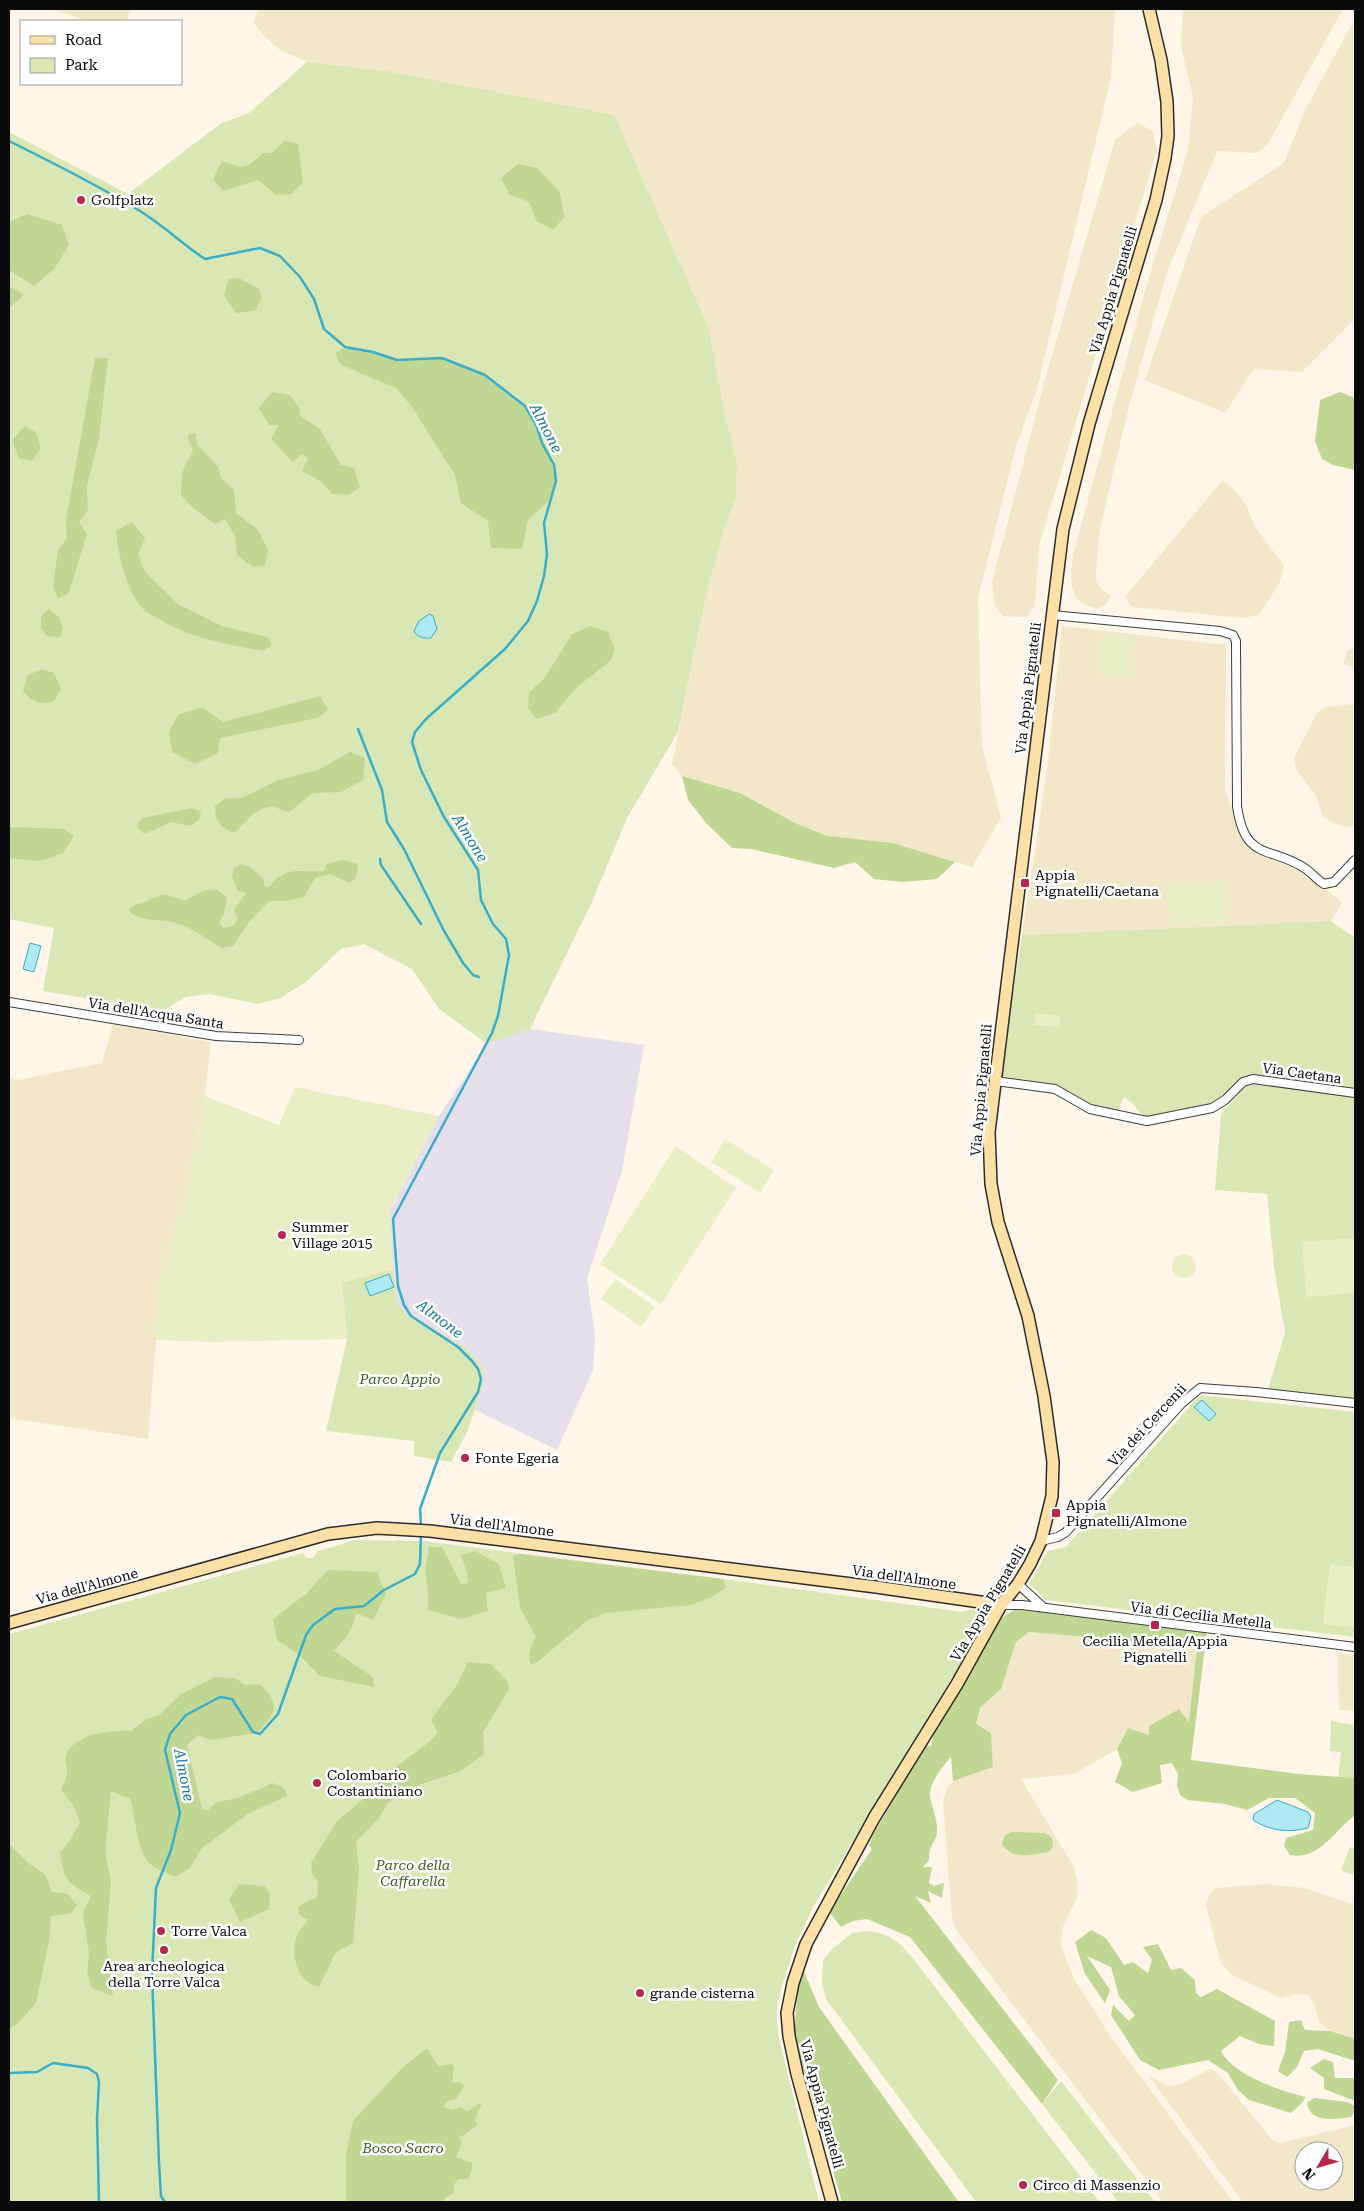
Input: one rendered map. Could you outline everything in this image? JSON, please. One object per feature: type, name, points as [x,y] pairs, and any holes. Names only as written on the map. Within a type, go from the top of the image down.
[{"type":"main road","name":"Via Appia Pignatelli","points":[[832,2202],[797,2074],[789,2036],[786,2013],[792,1983],[806,1944],[869,1826],[957,1684],[1001,1605],[1018,1584],[1042,1541],[1052,1496],[1053,1462],[1044,1396],[1028,1316],[998,1222],[990,1184],[989,1139],[1060,550],[1069,501],[1108,359],[1159,189],[1166,158],[1168,121],[1166,91],[1149,9]]},
{"type":"main road","name":"Via dell'Almone","points":[[9,1622],[328,1534],[377,1528],[430,1531],[876,1587],[1001,1605]]},
{"type":"street","points":[[1052,615],[1094,621],[1220,631],[1233,635],[1236,641],[1237,806],[1242,831],[1254,846],[1268,854],[1306,869],[1324,884],[1334,882],[1355,860]]},
{"type":"street","name":"Via dell'Acqua Santa","points":[[9,1002],[216,1036],[299,1040]]},
{"type":"street","name":"Via Caetana","points":[[995,1081],[1055,1089],[1090,1109],[1142,1120],[1159,1120],[1212,1108],[1225,1100],[1243,1082],[1253,1078],[1355,1093]]},
{"type":"street","name":"Via dei Cercenii","points":[[1042,1541],[1058,1537],[1066,1532],[1181,1404],[1200,1388],[1355,1403]]},
{"type":"street","points":[[1018,1584],[1043,1608]]},
{"type":"street","name":"Via di Cecilia Metella","points":[[1001,1605],[1043,1608],[1355,1647]]},
{"type":"shaded area","points":[[51,9],[132,9],[126,20],[85,20]]},
{"type":"shaded area","points":[[258,9],[1115,9],[1111,77],[1037,389],[1016,446],[978,598],[982,746],[1001,818],[972,867],[893,843],[828,836],[795,823],[740,793],[682,776],[672,764],[707,591],[725,527],[736,497],[737,462],[723,407],[387,71],[307,62],[280,50],[262,34],[254,23]]},
{"type":"shaded area","points":[[1183,9],[1343,9],[1267,145],[1257,153],[1217,151],[1166,275],[1129,406],[1100,529],[1096,581],[1111,596],[1105,605],[1098,609],[1084,604],[1076,598],[1072,587],[1071,574],[1073,555],[1147,284],[1188,150],[1193,97],[1181,46]]},
{"type":"shaded area","points":[[1355,19],[1355,319],[1302,372],[1254,369],[1225,413],[1145,380],[1201,217],[1284,163],[1305,110]]},
{"type":"shaded area","points":[[1137,123],[1153,131],[1157,149],[1039,546],[1035,606],[1027,617],[1003,616],[995,606],[992,582],[1046,376],[1115,140]]},
{"type":"shaded area","points":[[1222,481],[1233,488],[1246,505],[1255,527],[1284,565],[1280,582],[1259,615],[1243,618],[1132,607],[1125,597]]},
{"type":"shaded area","points":[[1062,626],[1226,645],[1225,791],[1242,831],[1254,846],[1316,879],[1342,903],[1331,921],[1022,935],[1047,770]]},
{"type":"shaded area","points":[[1355,647],[1355,668],[1343,664],[1347,651]]},
{"type":"shaded area","points":[[1355,704],[1355,825],[1348,827],[1337,825],[1323,817],[1316,796],[1296,769],[1294,758],[1317,713],[1325,707]]},
{"type":"shaded area","points":[[113,1024],[211,1042],[205,1094],[187,1190],[158,1285],[156,1340],[148,1439],[9,1418],[9,1078],[19,1080],[102,1063]]},
{"type":"shaded area","points":[[530,1029],[644,1045],[622,1171],[587,1278],[595,1336],[593,1370],[557,1450],[475,1410],[483,1385],[483,1368],[463,1345],[411,1318],[397,1304],[391,1259],[390,1211],[439,1116],[487,1044]]},
{"type":"shaded area","points":[[1029,1632],[1198,1647],[1189,1723],[1179,1709],[1149,1735],[1128,1728],[1117,1749],[1074,1774],[1021,1779],[1074,1867],[1078,1886],[1077,1898],[1062,1929],[1061,1946],[1074,1979],[1112,2038],[1233,2202],[1163,2202],[956,1930],[952,1917],[943,1803],[947,1788],[953,1781],[993,1767],[991,1733],[975,1724],[980,1708],[1001,1689],[1016,1642]]},
{"type":"shaded area","points":[[1337,1653],[1355,1655],[1355,1711],[1339,1710]]},
{"type":"shaded area","points":[[1265,1884],[1304,1888],[1355,1905],[1355,2039],[1330,2031],[1319,2022],[1309,1995],[1296,1994],[1281,1998],[1232,1975],[1221,1964],[1206,1905],[1210,1893],[1216,1888]]},
{"type":"shaded area","points":[[1210,2069],[1217,2072],[1273,2141],[1280,2143],[1355,2125],[1355,2202],[1243,2202],[1148,2075],[1168,2086],[1179,2085]]},
{"type":"green space","points":[[307,62],[387,71],[614,115],[709,329],[723,407],[737,462],[736,497],[725,527],[707,591],[678,732],[627,818],[591,904],[530,1029],[487,1044],[439,1009],[412,969],[364,944],[341,949],[306,982],[280,998],[258,1004],[209,994],[186,997],[163,1011],[43,991],[54,928],[9,919],[9,132],[128,194],[220,124],[249,113]]},
{"type":"green space","points":[[285,141],[298,144],[303,182],[291,194],[276,195],[258,180],[223,191],[213,179],[222,161],[235,166],[248,165],[262,153],[272,153]]},
{"type":"green space","points":[[518,164],[537,168],[560,192],[564,217],[554,229],[537,222],[529,202],[509,194],[501,178]]},
{"type":"green space","points":[[28,214],[62,225],[69,245],[55,268],[34,286],[9,270],[9,222]]},
{"type":"green space","points":[[239,278],[258,288],[262,297],[255,311],[236,313],[224,296],[228,279]]},
{"type":"green space","points":[[9,288],[13,288],[24,295],[9,308]]},
{"type":"green space","points":[[345,347],[373,352],[397,360],[442,358],[485,375],[525,406],[549,453],[556,481],[551,499],[528,520],[522,549],[491,548],[488,521],[461,503],[455,475],[412,407],[396,388],[341,365],[335,353]]},
{"type":"green space","points":[[95,358],[108,358],[99,438],[87,485],[88,510],[79,522],[87,534],[69,592],[58,599],[53,587],[58,550],[67,538],[66,520]]},
{"type":"green space","points":[[272,392],[290,395],[299,408],[300,416],[320,429],[341,465],[354,468],[360,487],[349,495],[332,494],[322,482],[302,471],[308,458],[302,454],[293,462],[271,439],[279,425],[269,425],[259,408]]},
{"type":"green space","points":[[1340,392],[1355,398],[1355,470],[1333,465],[1322,459],[1315,441],[1320,400]]},
{"type":"green space","points":[[25,426],[36,432],[41,448],[32,461],[19,458],[12,440]]},
{"type":"green space","points":[[195,433],[198,445],[218,467],[221,478],[234,490],[236,513],[257,529],[268,549],[265,566],[253,567],[237,555],[235,536],[225,519],[215,524],[193,508],[181,495],[182,472],[193,450],[188,439],[189,434]]},
{"type":"green space","points":[[132,522],[145,538],[138,555],[146,573],[178,604],[221,626],[268,637],[272,645],[263,651],[208,639],[182,631],[144,610],[137,602],[128,583],[117,541],[116,531]]},
{"type":"green space","points":[[49,609],[58,616],[63,627],[60,637],[47,636],[41,628],[41,616]]},
{"type":"green space","points":[[591,626],[608,632],[615,649],[611,660],[575,689],[555,713],[537,719],[528,708],[529,692],[544,679],[572,634]]},
{"type":"green space","points":[[1101,635],[1135,638],[1131,677],[1097,673]]},
{"type":"green space","points":[[42,669],[54,673],[61,689],[54,701],[40,703],[30,698],[23,691],[28,675]]},
{"type":"green space","points":[[320,696],[328,710],[317,718],[220,738],[218,753],[195,764],[172,752],[169,732],[178,715],[202,707],[223,722]]},
{"type":"green space","points":[[350,752],[365,758],[363,780],[341,792],[313,793],[289,812],[274,807],[264,808],[254,814],[234,833],[225,829],[217,820],[215,806],[226,798],[241,798],[279,780],[318,770]]},
{"type":"green space","points":[[682,776],[740,793],[795,823],[828,836],[893,843],[955,862],[937,879],[903,882],[874,879],[855,862],[834,868],[751,849],[732,848],[707,824],[688,800]]},
{"type":"green space","points":[[192,808],[201,812],[199,820],[190,826],[171,822],[144,834],[137,826],[142,818]]},
{"type":"green space","points":[[9,827],[64,829],[74,836],[63,853],[40,861],[9,858]]},
{"type":"green space","points":[[342,860],[358,864],[356,878],[350,883],[330,874],[315,878],[304,897],[286,901],[269,901],[249,922],[233,946],[222,948],[182,925],[141,918],[130,912],[130,908],[160,896],[168,895],[184,901],[203,891],[215,889],[227,897],[224,913],[219,923],[224,928],[233,926],[238,919],[234,910],[246,893],[238,891],[232,877],[234,868],[242,864],[250,867],[263,878],[265,887],[270,886],[282,875],[295,871],[324,871],[327,864]]},
{"type":"green space","points":[[1227,881],[1230,922],[1171,923],[1167,883]]},
{"type":"green space","points":[[1331,921],[1355,938],[1355,1399],[1268,1389],[1285,1333],[1274,1266],[1267,1194],[1215,1190],[1221,1114],[1250,1081],[1227,1098],[1201,1111],[1147,1121],[1132,1103],[1124,1097],[1117,1112],[1083,1104],[1063,1089],[1000,1080],[1022,935]]},
{"type":"green space","points":[[1035,1013],[1060,1016],[1059,1027],[1034,1025]]},
{"type":"green space","name":"Summer Village 2015","points":[[295,1087],[439,1116],[390,1211],[393,1269],[342,1283],[347,1339],[211,1342],[156,1340],[158,1285],[187,1190],[205,1096],[279,1125]]},
{"type":"green space","points":[[725,1139],[774,1170],[760,1193],[711,1162]]},
{"type":"green space","points":[[676,1146],[736,1188],[661,1304],[600,1264]]},
{"type":"green space","points":[[1355,1238],[1355,1293],[1306,1297],[1302,1242]]},
{"type":"green space","points":[[1184,1254],[1192,1258],[1196,1266],[1192,1274],[1184,1278],[1176,1274],[1172,1266],[1176,1258]]},
{"type":"green space","name":"Parco Appio","points":[[393,1269],[397,1304],[411,1318],[463,1345],[483,1368],[483,1385],[468,1430],[451,1462],[414,1456],[414,1441],[326,1431],[347,1339],[342,1282]]},
{"type":"green space","points":[[615,1279],[655,1307],[641,1327],[601,1299]]},
{"type":"green space","points":[[1200,1395],[1355,1412],[1355,1637],[1046,1600],[1029,1584],[1048,1551],[1066,1547]]},
{"type":"green space","name":"Parco della Caffarella","points":[[355,1540],[424,1541],[724,1579],[962,1612],[972,1609],[982,1613],[985,1624],[813,1907],[795,1946],[782,1986],[777,2006],[779,2038],[819,2202],[9,2202],[9,1634],[303,1553],[306,1558],[312,1558],[316,1552]]},
{"type":"green space","points":[[429,1547],[442,1547],[461,1584],[468,1583],[467,1572],[461,1555],[475,1551],[499,1564],[506,1588],[486,1593],[488,1611],[461,1619],[428,1610],[425,1570]]},
{"type":"green space","points":[[520,1554],[723,1579],[726,1588],[709,1598],[691,1605],[605,1613],[588,1620],[531,1665],[530,1651],[536,1637],[520,1608],[513,1556]]},
{"type":"green space","points":[[1330,1564],[1355,1567],[1355,1628],[1323,1624]]},
{"type":"green space","points":[[328,1570],[377,1572],[386,1594],[373,1620],[356,1613],[351,1629],[334,1651],[373,1677],[374,1687],[320,1676],[298,1654],[277,1640],[273,1619],[306,1594]]},
{"type":"green space","points":[[1015,1609],[1207,1631],[1191,1760],[1298,1774],[1355,1778],[1355,1815],[1318,1849],[1300,1856],[1290,1855],[1284,1846],[1286,1838],[1313,1830],[1315,1813],[1295,1798],[1269,1798],[1247,1810],[1225,1804],[1187,1800],[1180,1795],[1177,1786],[1178,1774],[1172,1763],[1160,1765],[1162,1783],[1133,1792],[1115,1782],[1122,1763],[1117,1749],[1128,1728],[1149,1735],[1149,1726],[1179,1709],[1189,1722],[1197,1647],[1029,1632],[1016,1642],[1001,1689],[980,1708],[976,1724],[991,1733],[993,1767],[953,1781],[951,1757],[931,1787],[930,1797],[936,1819],[937,1832],[931,1847],[929,1860],[923,1867],[932,1867],[929,1883],[934,1886],[944,1883],[942,1898],[928,1891],[931,1903],[915,1896],[1058,2080],[1042,2104],[910,1937],[867,1919],[853,1921],[841,1927],[829,1912],[872,1849],[869,1845],[873,1835],[926,1745],[931,1746],[934,1733],[996,1622]]},
{"type":"green space","points":[[468,1662],[491,1664],[508,1682],[509,1689],[483,1732],[484,1754],[461,1771],[413,1787],[388,1803],[379,1818],[356,1842],[359,1868],[353,1943],[336,1952],[319,1987],[311,1984],[300,1973],[294,1949],[298,1933],[308,1920],[299,1915],[298,1907],[317,1897],[318,1882],[312,1874],[311,1863],[337,1821],[361,1801],[385,1775],[428,1743],[438,1733],[431,1719],[457,1685]]},
{"type":"green space","points":[[215,1677],[235,1678],[245,1685],[259,1684],[267,1691],[274,1703],[274,1709],[257,1733],[210,1740],[198,1735],[187,1745],[202,1809],[208,1810],[217,1802],[238,1798],[273,1783],[284,1788],[287,1796],[249,1813],[201,1849],[190,1868],[175,1877],[152,1866],[145,1858],[139,1842],[130,1799],[111,1791],[106,1843],[106,1858],[111,1880],[106,1942],[113,1996],[92,1988],[87,1972],[89,1953],[83,1913],[91,1896],[68,1880],[61,1862],[60,1853],[71,1839],[80,1822],[73,1805],[61,1790],[67,1774],[66,1756],[76,1743],[84,1738],[114,1731],[131,1731],[144,1721],[160,1714],[181,1694]]},
{"type":"green space","points":[[1331,1721],[1355,1725],[1355,1778],[1338,1777],[1341,1752],[1330,1751]]},
{"type":"green space","points":[[1012,1832],[1045,1833],[1052,1838],[1053,1846],[1049,1852],[1029,1855],[1011,1853],[1002,1844],[1005,1835]]},
{"type":"green space","points":[[9,1844],[28,1863],[45,1874],[52,1892],[68,1894],[77,1905],[71,1913],[51,1916],[49,1941],[36,2003],[18,2023],[9,2029]]},
{"type":"green space","points":[[1350,1847],[1355,1849],[1355,1876],[1341,1870]]},
{"type":"green space","points":[[239,1884],[265,1886],[270,1894],[269,1909],[240,1922],[229,1899]]},
{"type":"green space","points":[[1091,1930],[1106,1938],[1124,1965],[1133,1962],[1148,1973],[1152,1960],[1143,1947],[1158,1944],[1171,1970],[1181,1968],[1195,1980],[1196,1993],[1201,1997],[1217,1989],[1275,2021],[1274,2046],[1259,2044],[1240,2036],[1221,2051],[1227,2060],[1247,2075],[1284,2091],[1306,2097],[1301,2104],[1291,2113],[1249,2100],[1238,2090],[1228,2073],[1208,2060],[1159,2070],[1140,2060],[1111,2015],[1113,2005],[1129,2021],[1135,2015],[1119,1996],[1111,1967],[1087,1956],[1110,1990],[1105,2003],[1085,1974],[1075,1942]]},
{"type":"green space","points":[[866,1931],[881,1933],[892,1938],[911,1956],[1100,2202],[976,2202],[826,1999],[822,1984],[823,1960],[832,1949],[852,1933]]},
{"type":"green space","points":[[803,1969],[819,2007],[959,2202],[842,2202],[794,2036],[797,1995]]},
{"type":"green space","points":[[1301,2020],[1305,2030],[1330,2031],[1355,2039],[1355,2061],[1318,2049],[1304,2051],[1297,2067],[1287,2077],[1278,2071],[1285,2052],[1289,2022]]},
{"type":"green space","name":"Bosco Sacro","points":[[427,2048],[438,2066],[452,2064],[454,2068],[452,2083],[460,2082],[464,2086],[457,2098],[446,2102],[444,2107],[451,2110],[462,2107],[467,2112],[478,2104],[482,2104],[475,2119],[477,2125],[459,2137],[462,2142],[456,2157],[472,2163],[472,2170],[468,2179],[459,2179],[454,2184],[454,2192],[441,2202],[346,2202],[346,2154],[353,2121],[401,2069]]},
{"type":"green space","points":[[1324,2059],[1333,2062],[1335,2078],[1355,2078],[1355,2101],[1324,2089],[1324,2078],[1310,2068]]},
{"type":"green space","points":[[1061,2081],[1155,2202],[1118,2202],[1042,2104]]},
{"type":"green space","points":[[1314,2098],[1347,2102],[1355,2106],[1355,2111],[1351,2117],[1324,2119],[1309,2110],[1307,2103]]},
{"type":"water","points":[[429,614],[433,616],[437,629],[431,638],[424,638],[417,635],[414,631],[419,621]]},
{"type":"water","points":[[30,943],[41,946],[34,972],[23,969]]},
{"type":"water","points":[[389,1274],[394,1287],[370,1296],[365,1283]]},
{"type":"water","points":[[1202,1400],[1216,1414],[1209,1421],[1194,1407]]},
{"type":"water","points":[[1277,1800],[1308,1812],[1311,1817],[1308,1828],[1294,1830],[1273,1829],[1253,1820],[1254,1814]]},
{"type":"waterway","name":"Almone","points":[[9,141],[124,201],[165,228],[205,259],[260,248],[280,256],[300,277],[314,299],[324,329],[345,347],[373,352],[397,360],[442,358],[485,375],[525,406],[537,427],[542,443],[554,465],[556,481],[544,523],[547,554],[544,576],[537,601],[528,621],[505,649],[426,719],[415,732],[412,742],[421,770],[444,817],[478,870],[481,900],[493,924],[506,939],[509,955],[498,1016],[492,1033],[393,1219],[398,1286],[404,1305],[411,1316],[458,1347],[478,1369],[481,1379],[478,1392],[440,1453],[420,1509],[421,1526]]},
{"type":"waterway","points":[[358,729],[382,790],[387,822],[404,849],[443,929],[463,963],[473,975],[479,977]]},
{"type":"waterway","points":[[380,859],[381,865],[421,924]]},
{"type":"waterway","name":"Almone","points":[[165,2202],[161,2196],[159,2163],[152,1974],[156,1888],[171,1850],[180,1813],[165,1750],[170,1734],[186,1715],[220,1697],[232,1699],[253,1732],[260,1734],[278,1714],[306,1635],[313,1625],[335,1609],[364,1606],[384,1590],[415,1574],[420,1564],[421,1534]]},
{"type":"waterway","points":[[9,2073],[37,2072],[53,2063],[88,2068],[97,2074],[99,2082],[97,2119],[99,2202]]},
{"type":"place","name":"Golfplatz","points":[[81,200]]},
{"type":"place","name":"Appia Pignatelli/Caetana","points":[[1025,883]]},
{"type":"place","name":"Summer Village 2015","points":[[282,1235]]},
{"type":"place","name":"Fonte Egeria","points":[[465,1458]]},
{"type":"place","name":"Appia Pignatelli/Almone","points":[[1056,1513]]},
{"type":"place","name":"Cecilia Metella/Appia Pignatelli","points":[[1155,1625]]},
{"type":"place","name":"Colombario Costantiniano","points":[[317,1783]]},
{"type":"place","name":"Torre Valca","points":[[161,1931]]},
{"type":"place","name":"Area archeologica della Torre Valca","points":[[164,1950]]},
{"type":"place","name":"grande cisterna","points":[[640,1993]]},
{"type":"place","name":"Circo di Massenzio","points":[[1023,2185]]}]
